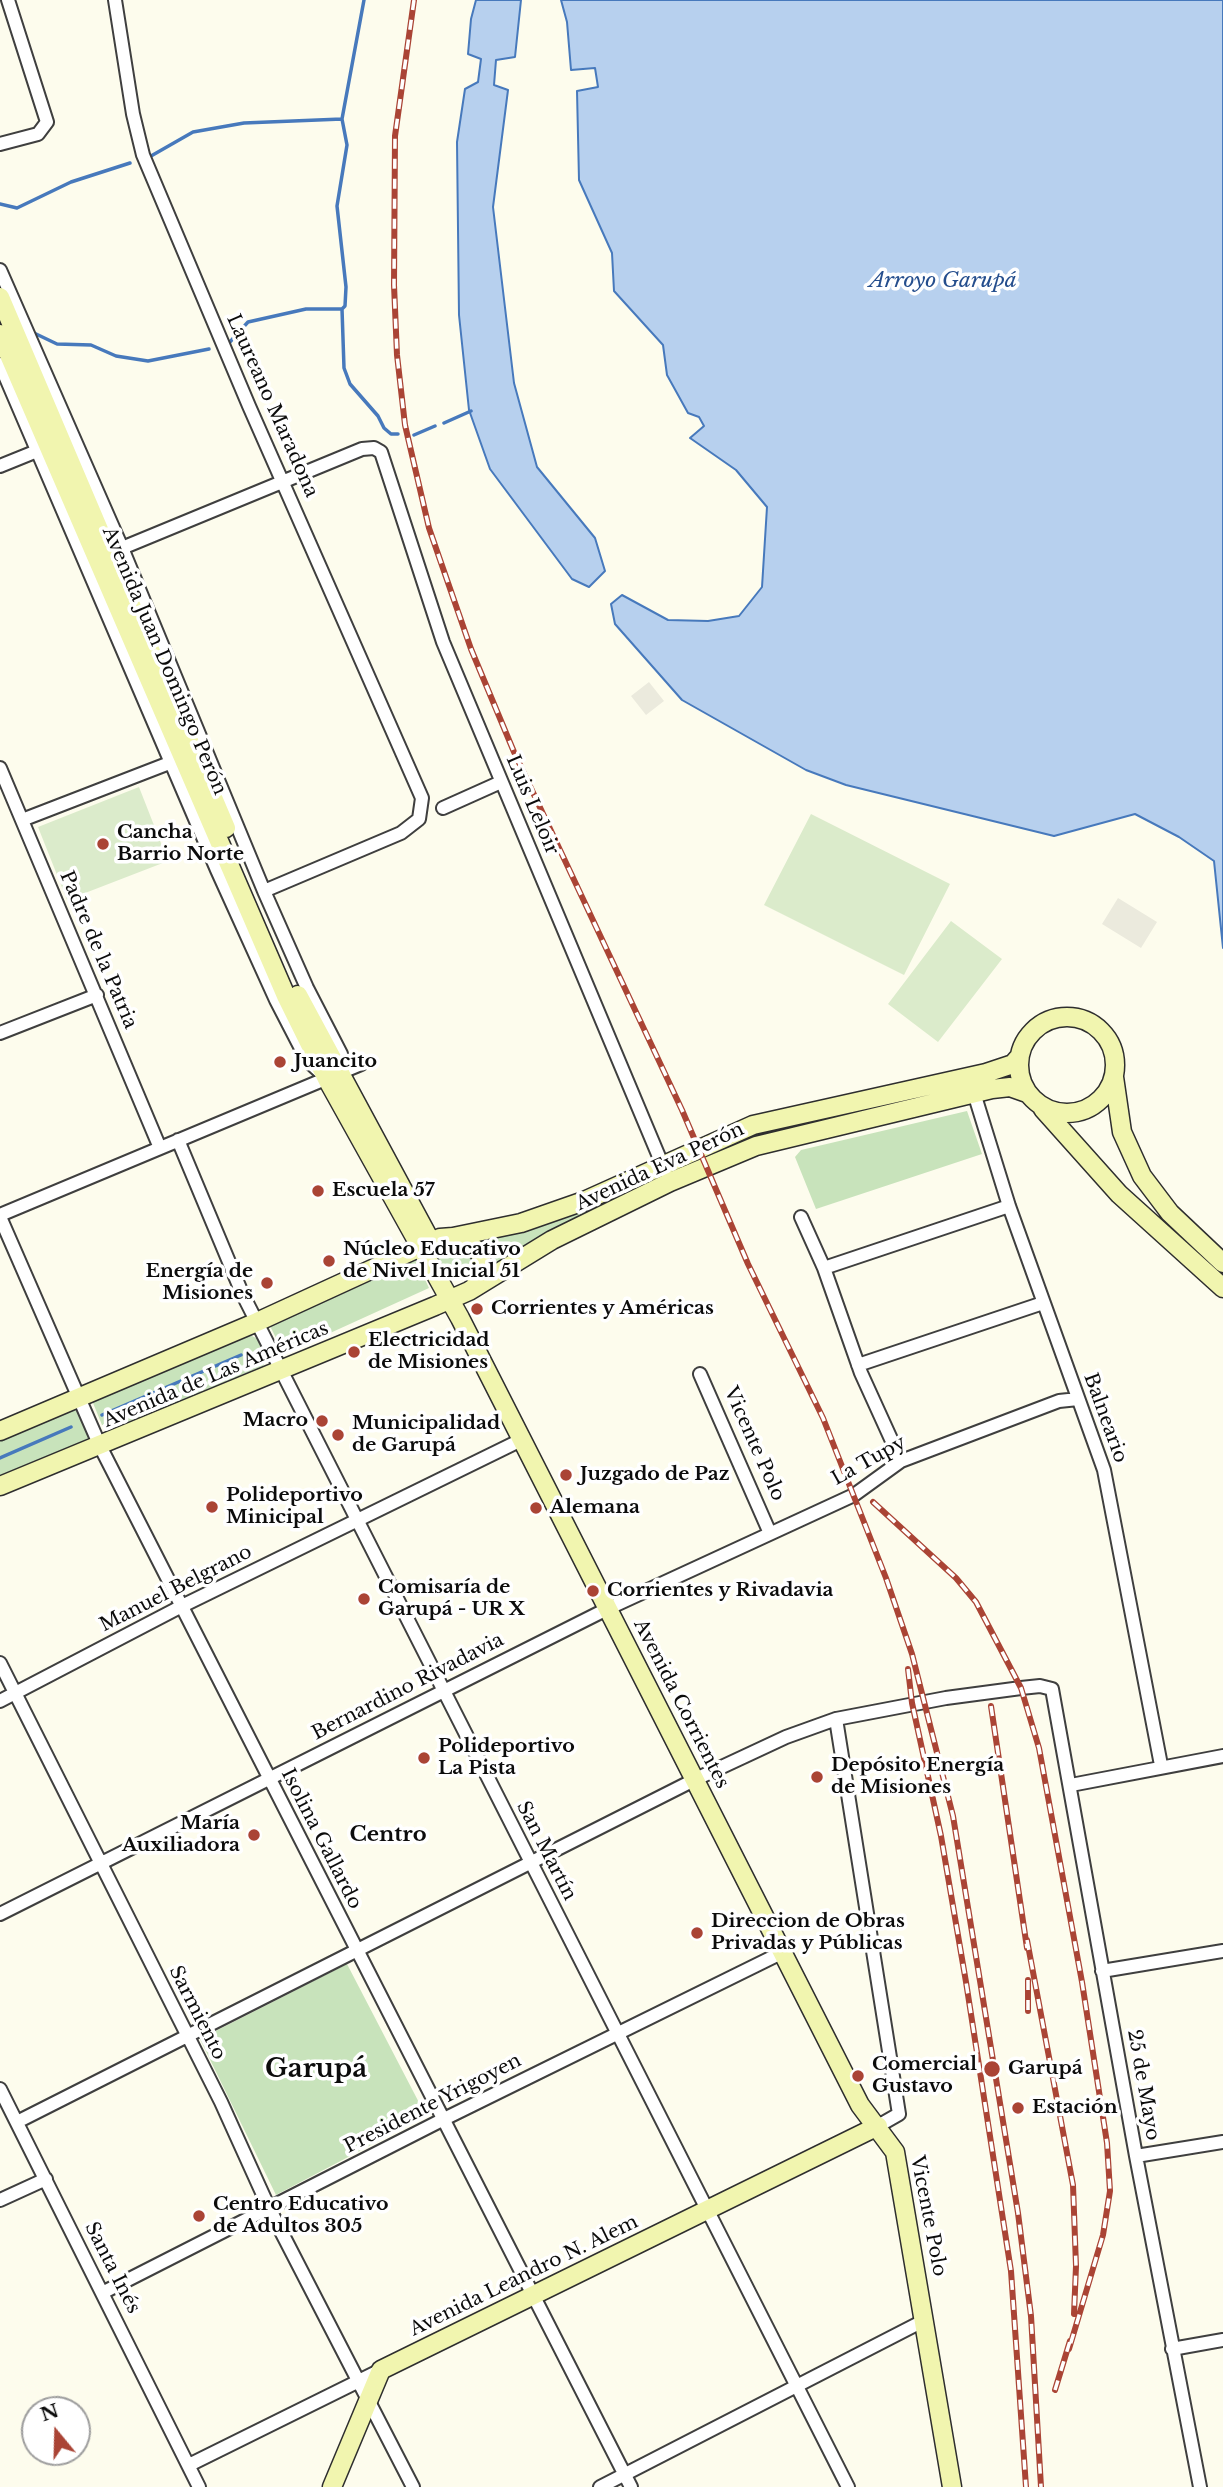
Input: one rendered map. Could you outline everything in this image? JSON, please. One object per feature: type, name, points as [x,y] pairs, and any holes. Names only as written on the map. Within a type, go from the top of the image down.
[{"type":"main road","name":"Avenida Juan Domingo Perón","points":[[0,297],[253,895],[333,1076]]},
{"type":"main road","name":"Avenida Juan Domingo Perón","points":[[0,334],[99,558],[243,900],[333,1076],[426,1245],[448,1300]]},
{"type":"main road","points":[[1223,1263],[1170,1213],[1142,1176],[1122,1132],[1114,1077],[1114,1055],[1105,1035],[1080,1019],[1064,1017],[1035,1029],[1026,1039],[1020,1056],[1020,1079],[1033,1099],[1119,1194],[1223,1288]]},
{"type":"main road","name":"Avenida Eva Perón","points":[[448,1300],[474,1288],[666,1174],[762,1122],[986,1073],[1013,1064],[1020,1056]]},
{"type":"main road","points":[[1033,1099],[1065,1113],[1089,1108],[1106,1094],[1114,1077]]},
{"type":"main road","name":"Avenida Eva Perón","points":[[426,1245],[521,1223],[778,1139],[1010,1087],[1033,1099]]},
{"type":"main road","points":[[453,1237],[466,1241],[481,1254],[482,1272],[474,1288]]},
{"type":"main road","name":"Avenida de Las Américas","points":[[0,1431],[257,1322],[426,1245]]},
{"type":"main road","name":"Avenida de Las Américas","points":[[0,1486],[100,1447],[448,1300]]},
{"type":"main road","name":"Avenida Corrientes","points":[[448,1300],[609,1608],[860,2105],[878,2126]]},
{"type":"main road","name":"Avenida Leandro N. Alem","points":[[380,2370],[878,2126]]},
{"type":"main road","name":"Vicente Polo","points":[[878,2126],[895,2152],[899,2167],[952,2487]]},
{"type":"main road","points":[[332,2487],[380,2370]]},
{"type":"street","name":"Laureano Maradona","points":[[115,0],[133,114],[143,155],[422,798],[419,818],[401,833],[264,891]]},
{"type":"street","points":[[0,144],[38,134],[47,122],[6,4]]},
{"type":"street","points":[[0,270],[122,548],[264,891],[307,988],[341,1054],[333,1076]]},
{"type":"street","points":[[0,364],[276,1000],[307,1060],[333,1076]]},
{"type":"street","name":"Luis Leloir","points":[[284,481],[362,449],[374,448],[381,452],[443,642],[666,1174]]},
{"type":"street","points":[[0,466],[37,451]]},
{"type":"street","points":[[122,548],[284,481]]},
{"type":"street","points":[[22,820],[172,762]]},
{"type":"street","name":"Padre de la Patria","points":[[0,768],[160,1148]]},
{"type":"street","points":[[443,808],[501,782]]},
{"type":"street","points":[[0,1033],[97,995]]},
{"type":"street","points":[[0,1216],[360,1065]]},
{"type":"street","name":"Balneario","points":[[974,1093],[1009,1206],[1104,1470],[1161,1765]]},
{"type":"street","points":[[178,1140],[257,1322]]},
{"type":"street","points":[[824,1268],[1009,1206]]},
{"type":"street","name":"Isolina Gallardo","points":[[0,1216],[100,1447],[631,2487]]},
{"type":"street","points":[[801,1217],[824,1268],[858,1365],[901,1461]]},
{"type":"street","points":[[858,1365],[1043,1303]]},
{"type":"street","name":"San Martín","points":[[257,1322],[848,2487]]},
{"type":"street","name":"Vicente Polo","points":[[700,1374],[769,1531]]},
{"type":"street","name":"La Tupy","points":[[609,1608],[853,1494],[901,1461],[1059,1401],[1077,1399]]},
{"type":"street","name":"Manuel Belgrano","points":[[0,1701],[182,1606],[522,1440]]},
{"type":"street","name":"Bernardino Rivadavia","points":[[0,1914],[609,1608]]},
{"type":"street","name":"Sarmiento","points":[[0,1663],[270,2208],[413,2487]]},
{"type":"street","name":"25 de Mayo","points":[[836,1719],[1021,1688],[1040,1686],[1052,1689],[1136,2157],[1200,2487]]},
{"type":"street","points":[[17,2122],[696,1779],[786,1737],[836,1719],[899,2114],[878,2126]]},
{"type":"street","points":[[1071,1785],[1161,1765],[1223,1756]]},
{"type":"street","points":[[1102,1971],[1223,1951]]},
{"type":"street","name":"Presidente Yrigoyen","points":[[102,2293],[442,2120],[783,1952]]},
{"type":"street","name":"Santa Inés","points":[[0,2089],[199,2487]]},
{"type":"street","points":[[1136,2157],[1223,2142]]},
{"type":"street","points":[[0,2200],[46,2179]]},
{"type":"street","points":[[600,2487],[925,2320]]},
{"type":"street","points":[[1172,2349],[1223,2340]]},
{"type":"street","name":"Avenida Leandro N. Alem","points":[[189,2465],[380,2370]]},
{"type":"green space","name":"Cancha Barrio Norte","points":[[139,787],[168,861],[67,900],[38,827]]},
{"type":"green space","points":[[811,814],[950,884],[904,975],[764,905]]},
{"type":"green space","points":[[951,921],[1002,959],[938,1042],[888,1004]]},
{"type":"green space","points":[[967,1111],[982,1154],[816,1209],[795,1157],[801,1150]]},
{"type":"green space","points":[[637,1184],[641,1186],[640,1190],[487,1267],[476,1240]]},
{"type":"green space","points":[[455,1246],[467,1251],[472,1263],[467,1275],[455,1280],[443,1275],[438,1263],[443,1251]]},
{"type":"green space","points":[[415,1258],[429,1288],[284,1354],[270,1326]]},
{"type":"green space","points":[[248,1334],[258,1339],[267,1358],[263,1366],[115,1427],[102,1425],[93,1403],[97,1395]]},
{"type":"green space","points":[[67,1410],[81,1411],[92,1431],[85,1443],[0,1479],[0,1438]]},
{"type":"green space","points":[[347,1964],[426,2116],[276,2195],[200,2039]]},
{"type":"shaded area","points":[[649,682],[664,701],[646,715],[631,696]]},
{"type":"shaded area","points":[[1118,898],[1157,922],[1141,948],[1102,924]]},
{"type":"water","points":[[476,0],[521,0],[515,57],[496,60],[494,85],[508,90],[493,207],[514,383],[537,467],[595,538],[605,571],[589,587],[572,579],[490,469],[469,410],[459,315],[457,142],[465,89],[478,82],[481,59],[468,54],[471,19]]},
{"type":"water","name":"Arroyo Garupá","points":[[561,0],[1223,0],[1223,948],[1214,861],[1179,837],[1135,814],[1054,836],[846,785],[806,770],[682,700],[615,624],[611,604],[622,595],[668,620],[708,621],[739,616],[762,587],[767,507],[736,470],[690,438],[704,426],[699,417],[688,413],[667,375],[663,345],[614,291],[612,253],[579,180],[577,91],[598,87],[595,68],[571,70],[567,22]]},
{"type":"waterway","points":[[342,309],[345,306],[346,287],[337,206],[347,145],[342,119],[364,0]]},
{"type":"waterway","points":[[151,156],[193,132],[244,123],[342,119]]},
{"type":"waterway","points":[[0,204],[17,208],[71,182],[130,163]]},
{"type":"waterway","points":[[229,343],[248,322],[306,309],[342,309],[344,368],[350,384],[378,416],[384,428],[391,434],[398,434]]},
{"type":"waterway","points":[[34,333],[57,344],[91,345],[116,356],[148,361],[209,349]]},
{"type":"waterway","points":[[444,423],[471,411]]},
{"type":"waterway","points":[[414,435],[435,426]]},
{"type":"waterway","points":[[102,1415],[241,1355]]},
{"type":"waterway","points":[[0,1458],[71,1427]]},
{"type":"railway","points":[[414,0],[395,136],[394,285],[397,355],[405,425],[429,528],[471,649],[514,752],[682,1110],[748,1264],[823,1418],[886,1578],[912,1654],[953,1816],[1018,2213],[1031,2316],[1041,2487]]},
{"type":"railway","points":[[873,1502],[956,1578],[976,1602],[1021,1688],[1039,1748],[1082,1982],[1107,2143],[1110,2191],[1103,2235],[1069,2349]]},
{"type":"railway","points":[[908,1669],[912,1703],[941,1836],[966,1982],[1011,2271],[1026,2487]]},
{"type":"railway","points":[[991,1706],[1027,1948]]},
{"type":"railway","points":[[1027,1940],[1073,2185],[1076,2266],[1074,2314]]},
{"type":"railway","points":[[1028,1980],[1028,2011]]},
{"type":"railway","points":[[1055,2390],[1070,2341]]},
{"type":"place","name":"Cancha Barrio Norte","points":[[103,844]]},
{"type":"place","name":"Juancito","points":[[280,1062]]},
{"type":"place","name":"Escuela 57","points":[[318,1191]]},
{"type":"place","name":"Núcleo Educativo de Nivel Inicial 51","points":[[329,1261]]},
{"type":"place","name":"Energía de Misiones","points":[[267,1283]]},
{"type":"place","name":"Corrientes y Américas","points":[[477,1309]]},
{"type":"place","name":"Electricidad de Misiones","points":[[354,1352]]},
{"type":"place","name":"Macro","points":[[322,1421]]},
{"type":"place","name":"Municipalidad de Garupá","points":[[338,1435]]},
{"type":"place","name":"Juzgado de Paz","points":[[566,1475]]},
{"type":"place","name":"Polideportivo Minicipal","points":[[212,1507]]},
{"type":"place","name":"Alemana","points":[[536,1508]]},
{"type":"place","name":"Corrientes y Rivadavia","points":[[593,1591]]},
{"type":"place","name":"Comisaría de Garupá - UR X","points":[[364,1599]]},
{"type":"place","name":"Polideportivo La Pista","points":[[424,1758]]},
{"type":"place","name":"Depósito Energía de Misiones","points":[[817,1777]]},
{"type":"place","name":"María Auxiliadora","points":[[254,1835]]},
{"type":"place","name":"Direccion de Obras Privadas y Públicas","points":[[697,1933]]},
{"type":"place","name":"Garupá","points":[[992,2069]]},
{"type":"place","name":"Comercial Gustavo","points":[[858,2076]]},
{"type":"place","name":"Estación","points":[[1018,2108]]},
{"type":"place","name":"Centro Educativo de Adultos 305","points":[[199,2216]]},
{"type":"district","name":"Centro","points":[[388,1835]]},
{"type":"district","name":"Garupá","points":[[316,2070]]}]
